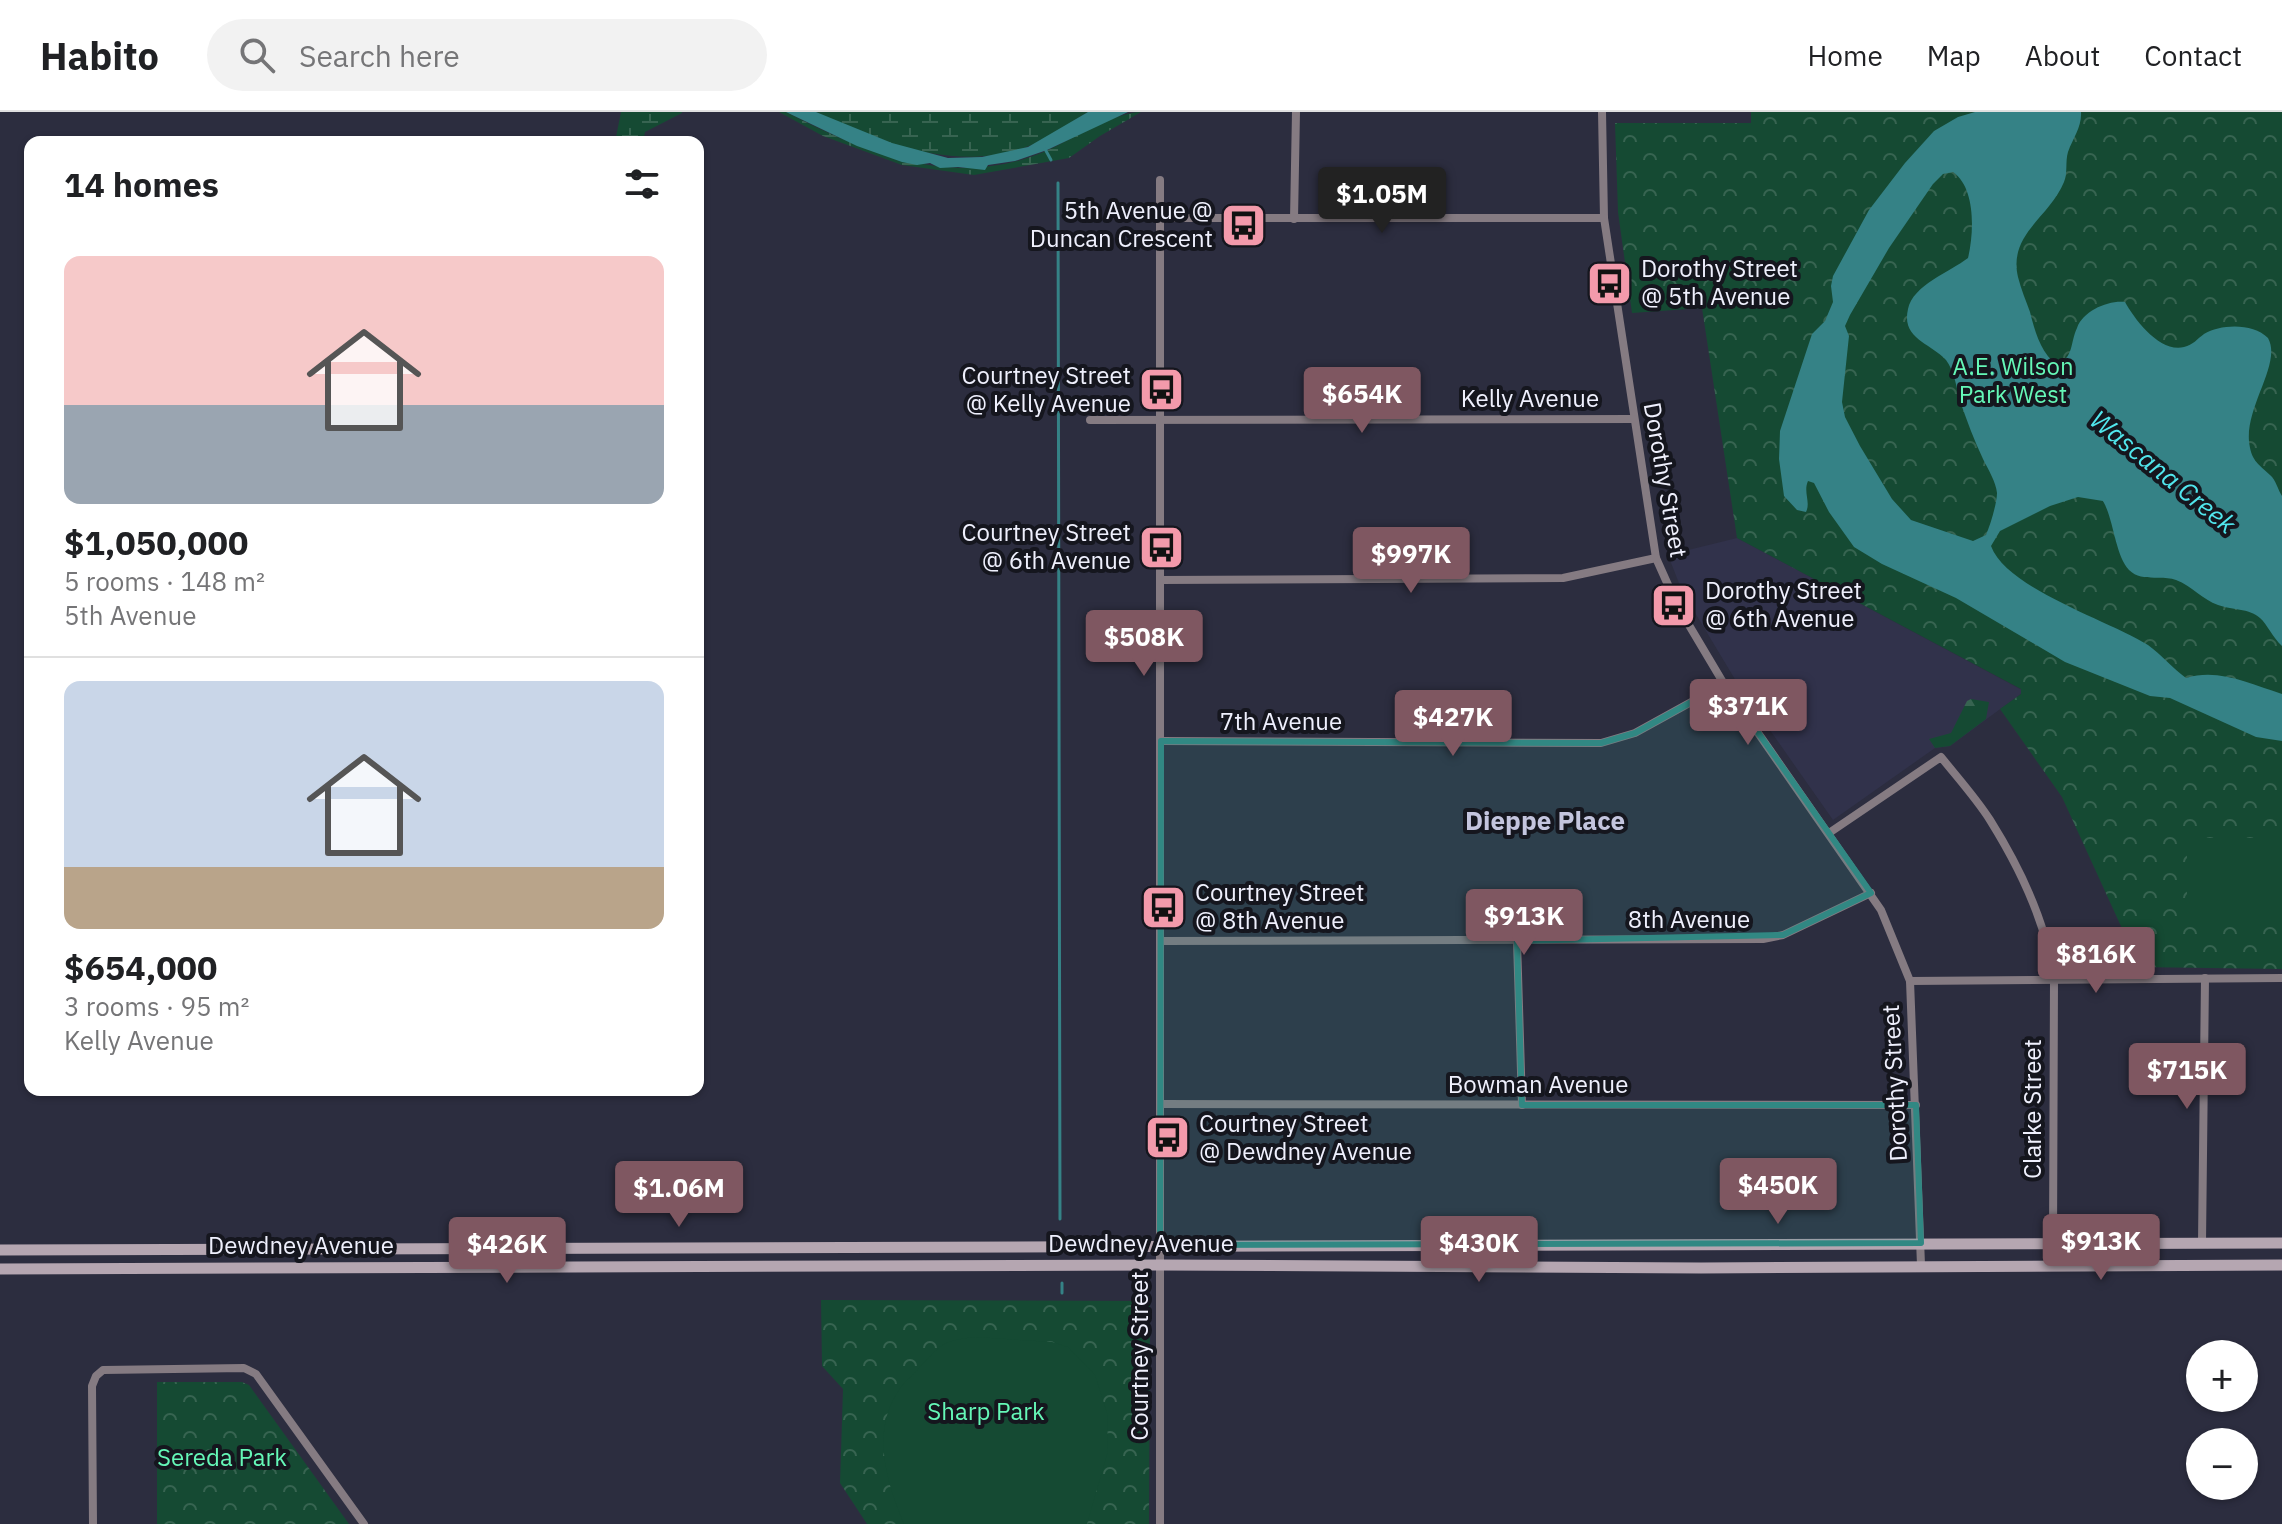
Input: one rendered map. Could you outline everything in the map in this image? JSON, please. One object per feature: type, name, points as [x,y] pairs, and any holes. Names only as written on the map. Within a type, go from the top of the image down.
[{"type":"main road","name":"Dewdney Avenue","points":[[0,1250],[2282,1243]]},
{"type":"main road","name":"Dewdney Avenue","points":[[0,1269],[2282,1265]]},
{"type":"street","points":[[1294,219],[1296,112]]},
{"type":"street","name":"Dorothy Street","points":[[1602,112],[1604,218],[1656,558],[1677,605],[1724,684],[1871,893],[1910,981],[1921,1265]]},
{"type":"street","name":"Courtney Street","points":[[1160,180],[1160,1524]]},
{"type":"street","points":[[1160,218],[1604,218]]},
{"type":"street","name":"Kelly Avenue","points":[[1090,420],[1634,419]]},
{"type":"street","points":[[1160,580],[1563,578],[1656,558]]},
{"type":"street","name":"7th Avenue","points":[[1161,741],[1601,743],[1635,733],[1724,684]]},
{"type":"street","name":"Clarke Street","points":[[1829,833],[1941,757],[1989,819],[2014,863],[2049,946],[2054,980],[2053,1243]]},
{"type":"street","name":"8th Avenue","points":[[1161,941],[1763,939],[1783,935],[1871,893]]},
{"type":"street","points":[[1517,941],[1522,1105]]},
{"type":"street","points":[[2202,1243],[2205,978]]},
{"type":"street","points":[[1910,981],[2282,978]]},
{"type":"street","name":"Bowman Avenue","points":[[1160,1104],[1916,1105]]},
{"type":"street","points":[[93,1524],[92,1386],[96,1376],[103,1370],[244,1368],[256,1374],[364,1524]]},
{"type":"highlighted area","points":[[1724,684],[1871,893],[1783,935],[1517,941],[1522,1105],[1916,1105],[1921,1243],[1160,1245],[1161,741],[1601,743],[1635,733]]},
{"type":"shaded area","points":[[1737,538],[2022,690],[2022,693],[1950,746],[1935,748],[1833,820],[1739,686],[1682,591],[1668,555]]},
{"type":"green space","points":[[621,112],[682,112],[645,132],[644,136],[616,136]]},
{"type":"green space","points":[[779,112],[786,112],[881,154],[946,167],[979,167],[1012,162],[1046,151],[1106,121],[1141,112],[1069,158],[974,175],[902,165],[823,136]]},
{"type":"green space","points":[[816,112],[1088,112],[1029,146],[1003,154],[976,157],[948,156],[892,144]]},
{"type":"green space","name":"A.E. Wilson Park West","points":[[1751,112],[2282,112],[2282,969],[2136,967],[2125,935],[2062,797],[2000,709],[2021,694],[2021,689],[1737,538],[1702,308],[1632,313],[1618,212],[1615,123],[1751,123]]},
{"type":"green space","points":[[1967,701],[1989,702],[1986,719],[1950,746],[1935,748],[1929,739],[1951,733]]},
{"type":"green space","points":[[2187,838],[2282,838],[2282,922],[2187,922]]},
{"type":"green space","name":"Sharp Park","points":[[821,1300],[1150,1301],[1149,1524],[867,1524],[840,1483],[843,1389],[822,1366]]},
{"type":"green space","points":[[975,1337],[1052,1342],[1068,1347],[1095,1375],[1107,1413],[1108,1451],[1087,1524],[904,1524],[884,1455],[886,1420],[891,1403],[903,1385],[937,1349],[955,1340]]},
{"type":"green space","name":"Sereda Park","points":[[157,1382],[242,1382],[249,1385],[349,1524],[157,1524]]},
{"type":"water","points":[[786,112],[816,112],[892,143],[948,158],[982,157],[1028,147],[1088,112],[1128,112],[1047,150],[1015,161],[988,165],[985,170],[902,162],[857,146]]},
{"type":"water","name":"Wascana Creek","points":[[1975,112],[2081,112],[2079,128],[2068,152],[2064,182],[2050,206],[2024,237],[2017,262],[2019,281],[2037,334],[2043,348],[2057,365],[2069,354],[2077,328],[2085,316],[2104,305],[2118,302],[2125,302],[2149,334],[2175,348],[2187,346],[2204,334],[2228,327],[2254,330],[2268,338],[2271,360],[2253,413],[2249,441],[2253,457],[2272,477],[2282,496],[2282,646],[2256,615],[2213,603],[2176,580],[2140,576],[2129,570],[2124,564],[2103,501],[2078,497],[2050,506],[2000,531],[1991,546],[2001,562],[2037,590],[2148,645],[2186,678],[2222,676],[2282,694],[2282,741],[2256,737],[2170,698],[2150,696],[2065,662],[1956,598],[1882,564],[1854,547],[1829,512],[1814,483],[1808,481],[1806,512],[1797,510],[1784,496],[1779,459],[1780,431],[1812,334],[1825,321],[1833,302],[1833,276],[1869,210],[1905,163],[1934,131],[1958,117]],"holes":[[[1953,172],[1966,189],[1971,212],[1968,258],[1924,286],[1911,300],[1907,319],[1913,334],[1949,364],[1971,430],[1995,484],[1997,497],[1988,531],[1973,541],[1911,520],[1892,499],[1860,446],[1845,417],[1842,402],[1849,336],[1845,326],[1850,315],[1889,248],[1933,184],[1943,174]]]},
{"type":"waterway","points":[[1045,149],[1051,160]]},
{"type":"waterway","points":[[1058,183],[1060,1219]]},
{"type":"waterway","points":[[1062,1283],[1062,1293]]},
{"type":"place","name":"5th Avenue @ Duncan Crescent","points":[[1244,225]]},
{"type":"place","name":"Dorothy Street @ 5th Avenue","points":[[1610,283]]},
{"type":"place","name":"Courtney Street @ Kelly Avenue","points":[[1162,390]]},
{"type":"place","name":"Courtney Street @ 6th Avenue","points":[[1162,547]]},
{"type":"place","name":"Dorothy Street @ 6th Avenue","points":[[1674,605]]},
{"type":"place","name":"Courtney Street @ 8th Avenue","points":[[1164,907]]},
{"type":"place","name":"Courtney Street @ Dewdney Avenue","points":[[1168,1138]]},
{"type":"district","name":"Dieppe Place","points":[[1545,821]]}]
